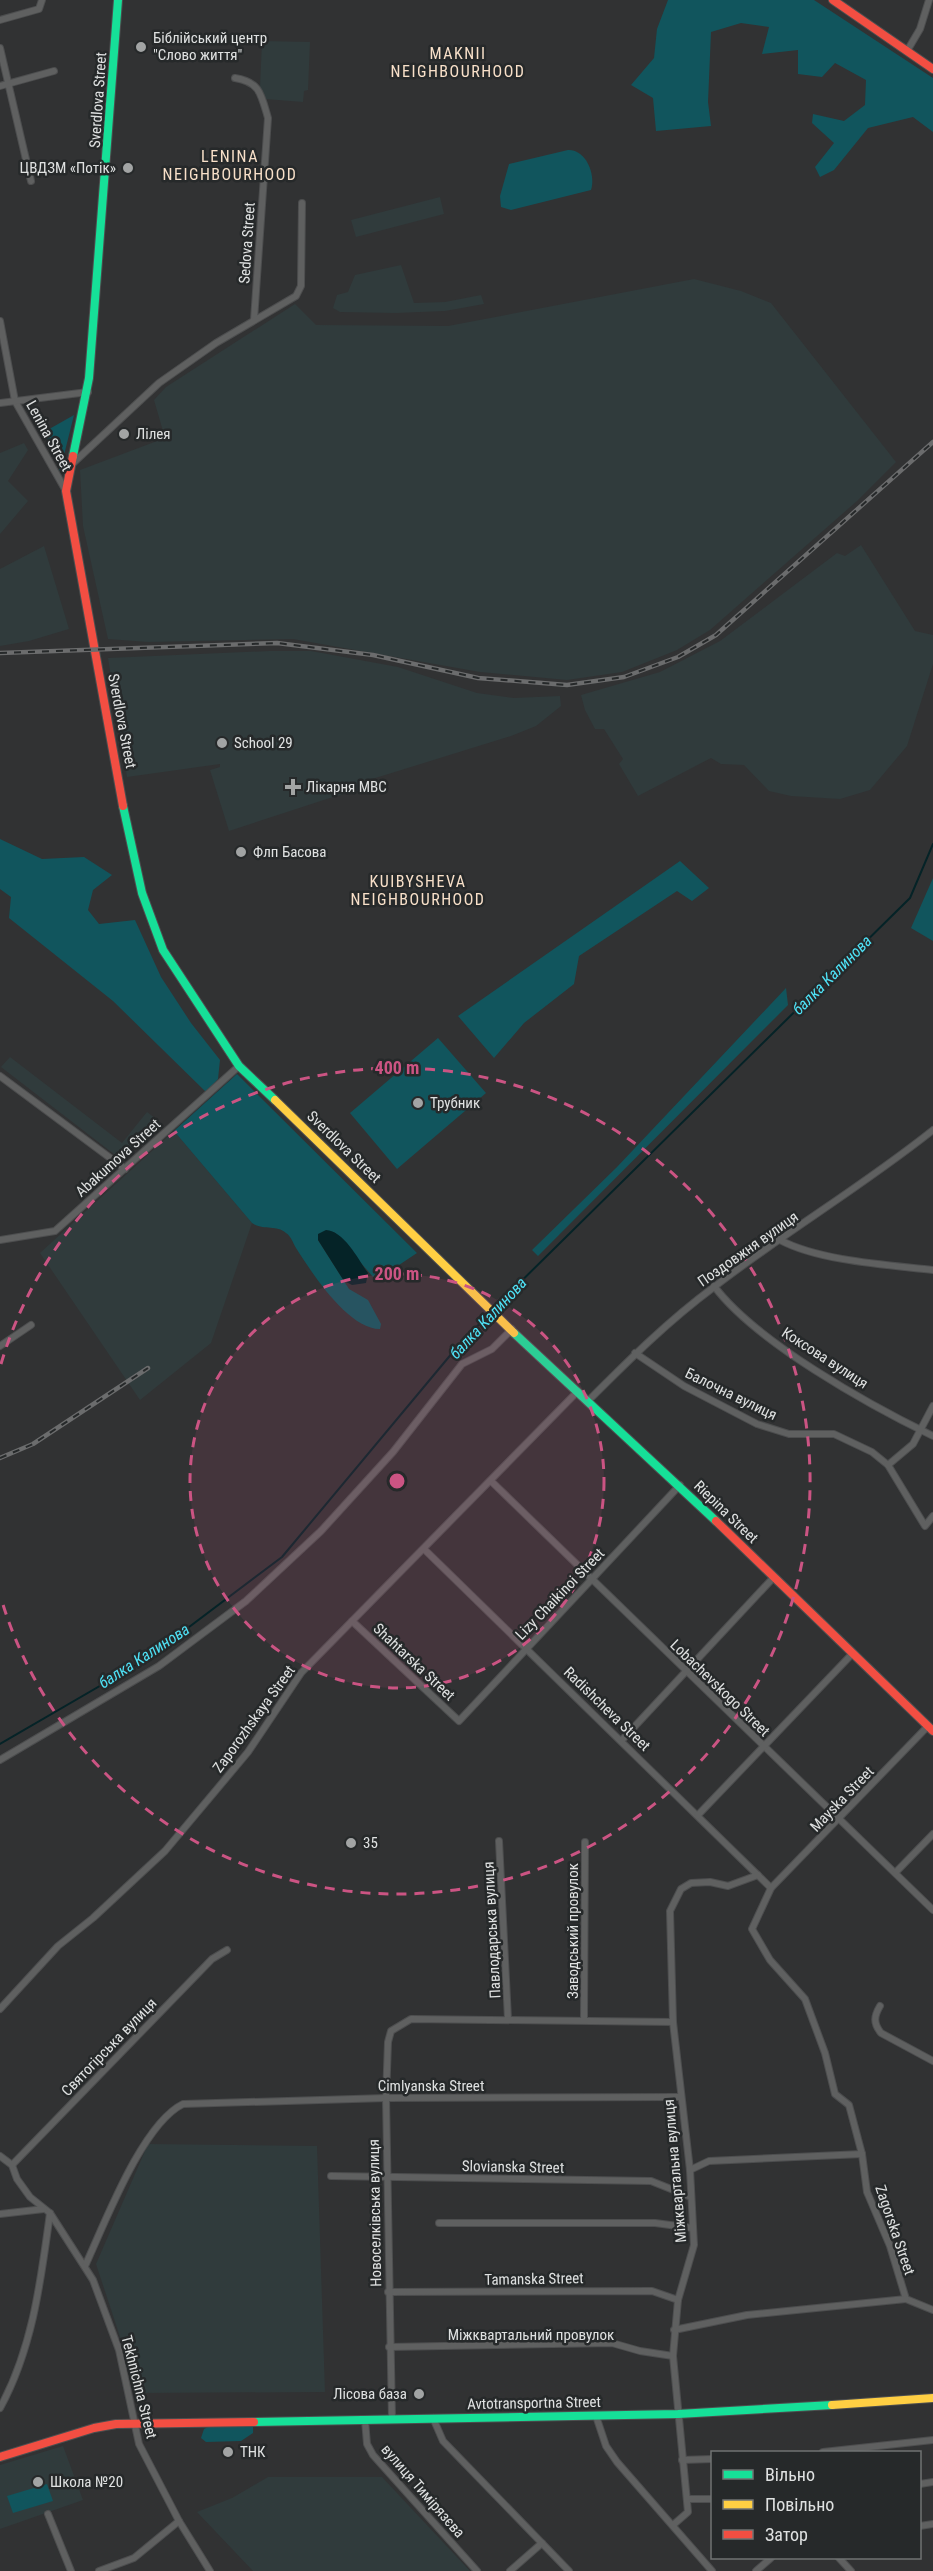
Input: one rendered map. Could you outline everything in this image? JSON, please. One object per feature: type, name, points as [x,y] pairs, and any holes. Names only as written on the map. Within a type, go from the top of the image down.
[{"type":"street","points":[[0,20],[39,9],[42,0]]},
{"type":"street","name":"Sverdlova Street","points":[[118,0],[88,392],[66,491],[131,851],[142,894],[163,950],[239,1066],[439,1257],[496,1316]]},
{"type":"street","points":[[833,0],[933,69]]},
{"type":"street","points":[[907,51],[920,28],[929,0]]},
{"type":"street","points":[[0,48],[31,181]]},
{"type":"street","points":[[0,86],[54,71]]},
{"type":"street","name":"Sedova Street","points":[[235,78],[249,81],[257,87],[267,118],[254,320]]},
{"type":"street","points":[[71,466],[159,383],[254,320],[296,296],[301,286],[302,203]]},
{"type":"street","name":"Lenina Street","points":[[0,321],[15,401],[66,491]]},
{"type":"street","points":[[0,403],[88,392]]},
{"type":"street","name":"Abakumova Street","points":[[0,1240],[55,1231],[239,1066]]},
{"type":"street","points":[[0,1076],[125,1169]]},
{"type":"street","name":"Поздовжня вулиця","points":[[589,1400],[635,1353],[714,1286],[890,1164],[933,1130]]},
{"type":"street","points":[[780,1240],[793,1247],[872,1263],[933,1270]]},
{"type":"street","name":"Коксова вулиця","points":[[714,1286],[729,1306],[798,1358],[933,1436]]},
{"type":"street","name":"Riepina Street","points":[[496,1316],[680,1485],[930,1729]]},
{"type":"street","points":[[0,1346],[31,1325]]},
{"type":"street","points":[[0,1760],[159,1666],[246,1602],[321,1531],[393,1452],[462,1364],[492,1349],[512,1329]]},
{"type":"street","name":"Балочна вулиця","points":[[635,1353],[684,1386],[757,1424],[789,1434],[834,1434],[872,1452],[888,1465],[925,1526],[933,1516]]},
{"type":"street","name":"Zaporozhskaya Street","points":[[0,2009],[58,1946],[93,1918],[165,1851],[248,1752],[301,1673],[578,1390]]},
{"type":"street","points":[[888,1465],[913,1444],[933,1406]]},
{"type":"street","name":"Lobachevskogo Street","points":[[491,1481],[762,1746],[896,1872],[933,1911]]},
{"type":"street","name":"Lizy Chaikinoi Street","points":[[459,1721],[680,1485]]},
{"type":"street","name":"Radishcheva Street","points":[[424,1549],[771,1888]]},
{"type":"street","points":[[622,1740],[774,1577]]},
{"type":"street","name":"Shahtarska Street","points":[[352,1621],[459,1721]]},
{"type":"street","points":[[698,1815],[853,1653]]},
{"type":"street","name":"Mayska Street","points":[[771,1888],[930,1729]]},
{"type":"street","points":[[896,1872],[933,1834]]},
{"type":"street","name":"Павлодарська вулиця","points":[[499,1841],[508,2019]]},
{"type":"street","name":"Заводський провулок","points":[[584,2019],[585,1842]]},
{"type":"street","name":"Міжквартальна вулиця","points":[[687,2499],[673,2356],[678,2300],[694,2245],[690,2170],[679,2097],[680,2082],[673,2022],[670,1911],[676,1896],[691,1883],[710,1882],[728,1886],[758,1875]]},
{"type":"street","name":"Zagorska Street","points":[[771,1888],[752,1929],[770,1960],[805,1999],[825,2053],[835,2094],[849,2105],[862,2154],[867,2192],[890,2246],[906,2299],[933,2310]]},
{"type":"street","name":"Святогірська вулиця","points":[[12,2165],[212,1959],[227,1950]]},
{"type":"street","points":[[880,2006],[875,2015],[876,2026],[881,2033],[933,2061]]},
{"type":"street","name":"Павлодарська вулиця","points":[[411,2019],[584,2019],[673,2022]]},
{"type":"street","name":"Новоселківська вулиця","points":[[392,2419],[388,2292],[386,2098],[388,2042],[392,2031],[411,2019]]},
{"type":"street","name":"Cimlyanska Street","points":[[85,2266],[146,2142],[165,2115],[183,2104],[386,2098],[679,2097]]},
{"type":"street","points":[[690,2170],[710,2161],[862,2154]]},
{"type":"street","name":"Tekhnichna Street","points":[[0,2156],[12,2165],[17,2179],[30,2197],[47,2211],[93,2280],[119,2350],[139,2444],[179,2521],[210,2571]]},
{"type":"street","name":"Slovianska Street","points":[[331,2176],[651,2181],[691,2197]]},
{"type":"street","points":[[0,2214],[47,2211],[38,2298],[19,2368],[0,2408]]},
{"type":"street","points":[[439,2223],[655,2223],[693,2228]]},
{"type":"street","name":"Tamanska Street","points":[[388,2292],[652,2291],[678,2300]]},
{"type":"street","points":[[674,2331],[747,2315],[906,2299]]},
{"type":"street","name":"Міжквартальний провулок","points":[[389,2347],[612,2343],[640,2351],[673,2356]]},
{"type":"street","name":"Avtotransportna Street","points":[[0,2457],[94,2428],[134,2423],[678,2414],[933,2398]]},
{"type":"street","points":[[596,2416],[606,2446],[617,2462],[712,2571]]},
{"type":"street","points":[[433,2418],[443,2441],[569,2571]]},
{"type":"street","name":"вулиця Тимірязєва","points":[[365,2420],[368,2444],[373,2455],[477,2571]]},
{"type":"street","points":[[832,2451],[933,2440]]},
{"type":"street","points":[[682,2460],[711,2459]]},
{"type":"street","points":[[673,2525],[688,2512],[687,2499],[711,2499]]},
{"type":"street","points":[[48,2514],[71,2571]]},
{"type":"street","points":[[99,2571],[134,2558],[179,2521]]},
{"type":"street","points":[[510,2571],[542,2543]]},
{"type":"street","points":[[756,2571],[770,2559]]},
{"type":"street","points":[[840,2559],[851,2571]]},
{"type":"shaded area","points":[[668,0],[814,0],[933,78],[933,132],[913,117],[868,128],[834,170],[820,177],[815,167],[834,143],[812,123],[813,114],[844,121],[865,105],[866,80],[835,63],[822,77],[798,74],[798,50],[762,54],[769,27],[741,23],[711,32],[708,102],[711,126],[656,131],[653,98],[631,85],[654,58],[657,29]]},
{"type":"shaded area","points":[[262,41],[310,42],[308,90],[304,91],[303,102],[265,99],[260,88]]},
{"type":"shaded area","points":[[568,150],[585,158],[591,170],[591,190],[511,210],[501,207],[500,196],[509,164]]},
{"type":"shaded area","points":[[440,197],[444,214],[356,237],[351,220]]},
{"type":"shaded area","points":[[401,265],[414,303],[445,302],[481,295],[484,304],[445,311],[396,313],[340,312],[333,308],[337,295],[348,292],[355,275]]},
{"type":"shaded area","points":[[694,279],[741,291],[771,303],[896,462],[857,501],[710,630],[677,650],[622,672],[567,680],[480,672],[293,639],[148,642],[108,639],[83,526],[80,470],[165,438],[154,400],[166,387],[295,304],[316,325],[448,326]]},
{"type":"shaded area","points":[[74,415],[60,471],[44,432]]},
{"type":"shaded area","points":[[24,443],[28,450],[8,481],[28,501],[0,534],[0,453]]},
{"type":"shaded area","points":[[861,545],[915,631],[933,635],[933,664],[907,746],[870,790],[840,799],[791,796],[769,791],[744,765],[721,764],[711,758],[638,796],[619,764],[623,759],[604,729],[595,729],[585,710],[581,695],[660,672],[720,641],[837,553],[845,556]]},
{"type":"shaded area","points":[[44,546],[69,629],[29,641],[0,646],[0,569]]},
{"type":"shaded area","points":[[311,651],[398,667],[477,693],[514,698],[560,696],[561,706],[536,726],[511,736],[369,780],[371,788],[336,796],[229,831],[210,770],[220,767],[220,764],[127,777],[108,658]]},
{"type":"shaded area","points":[[0,839],[42,859],[84,857],[112,875],[93,890],[88,910],[99,924],[135,920],[161,977],[191,1023],[220,1060],[218,1079],[206,1092],[113,1001],[9,918],[11,897],[0,889]]},
{"type":"shaded area","points":[[680,861],[709,888],[692,901],[677,891],[579,956],[574,984],[524,1023],[494,1058],[458,1016]]},
{"type":"shaded area","points":[[933,878],[933,941],[911,928]]},
{"type":"shaded area","points":[[786,988],[788,1005],[538,1256],[532,1250],[617,1167]]},
{"type":"shaded area","name":"Трубник","points":[[438,1038],[486,1093],[397,1169],[350,1113]]},
{"type":"shaded area","points":[[10,1057],[122,1143],[147,1112],[156,1119],[123,1161],[1,1067]]},
{"type":"shaded area","points":[[237,1074],[417,1253],[384,1275],[374,1278],[334,1232],[318,1240],[349,1289],[368,1300],[381,1324],[380,1329],[368,1327],[356,1320],[332,1298],[303,1259],[288,1234],[282,1230],[261,1227],[252,1223],[174,1131]]},
{"type":"shaded area","points":[[174,1131],[252,1223],[211,1343],[140,1400],[40,1253]]},
{"type":"shaded area","points":[[326,1230],[345,1240],[368,1273],[366,1283],[352,1285],[344,1281],[318,1240],[318,1234]]},
{"type":"shaded area","points":[[148,2144],[317,2146],[325,2392],[136,2393],[129,2364],[96,2264]]},
{"type":"shaded area","points":[[208,2427],[253,2427],[253,2433],[241,2441],[206,2442],[201,2438],[204,2429]]},
{"type":"shaded area","name":"Школа №20","points":[[63,2446],[83,2500],[0,2529],[0,2465]]},
{"type":"shaded area","points":[[268,2477],[382,2477],[470,2571],[253,2571],[197,2512],[232,2498]]},
{"type":"shaded area","points":[[47,2484],[53,2501],[13,2513],[7,2496]]},
{"type":"waterway","name":"балка Калинова","points":[[492,1310],[910,898],[933,844]]},
{"type":"waterway","name":"балка Калинова","points":[[0,1744],[148,1658],[282,1557],[458,1346],[489,1314]]},
{"type":"railway","points":[[0,653],[277,643],[373,655],[478,678],[567,685],[624,677],[678,657],[716,635],[933,442]]},
{"type":"railway","points":[[0,1458],[33,1444],[148,1368]]},
{"type":"traffic: fast","points":[[73,456],[89,378],[118,0]]},
{"type":"traffic: fast","points":[[123,806],[142,893],[163,950],[239,1066],[275,1100]]},
{"type":"traffic: fast","points":[[514,1333],[716,1521]]},
{"type":"traffic: fast","points":[[254,2422],[678,2414],[832,2405]]},
{"type":"traffic: slow","points":[[275,1100],[514,1333]]},
{"type":"traffic: slow","points":[[832,2405],[933,2398]]},
{"type":"traffic: jam","points":[[833,0],[933,69]]},
{"type":"traffic: jam","points":[[73,456],[66,491],[123,806]]},
{"type":"traffic: jam","points":[[716,1521],[933,1731]]},
{"type":"traffic: jam","points":[[0,2457],[94,2428],[116,2424],[254,2422]]},
{"type":"place","name":"Біблійський центр \"Слово життя\"","points":[[141,47]]},
{"type":"place","name":"ЦВДЗМ «Потік»","points":[[128,168]]},
{"type":"place","name":"Лілея","points":[[124,434]]},
{"type":"place","name":"School 29","points":[[222,743]]},
{"type":"place","name":"Лікарня МВС","points":[[293,787]]},
{"type":"place","name":"Флп Басова","points":[[241,852]]},
{"type":"place","name":"Трубник","points":[[418,1103]]},
{"type":"place","name":"35","points":[[351,1843]]},
{"type":"place","name":"Лісова база","points":[[419,2394]]},
{"type":"place","name":"ТНК","points":[[228,2452]]},
{"type":"place","name":"Школа №20","points":[[38,2482]]},
{"type":"district","name":"MAKNII NEIGHBOURHOOD","points":[[458,62]]},
{"type":"district","name":"LENINA NEIGHBOURHOOD","points":[[230,165]]},
{"type":"district","name":"KUIBYSHEVA NEIGHBOURHOOD","points":[[418,890]]}]
